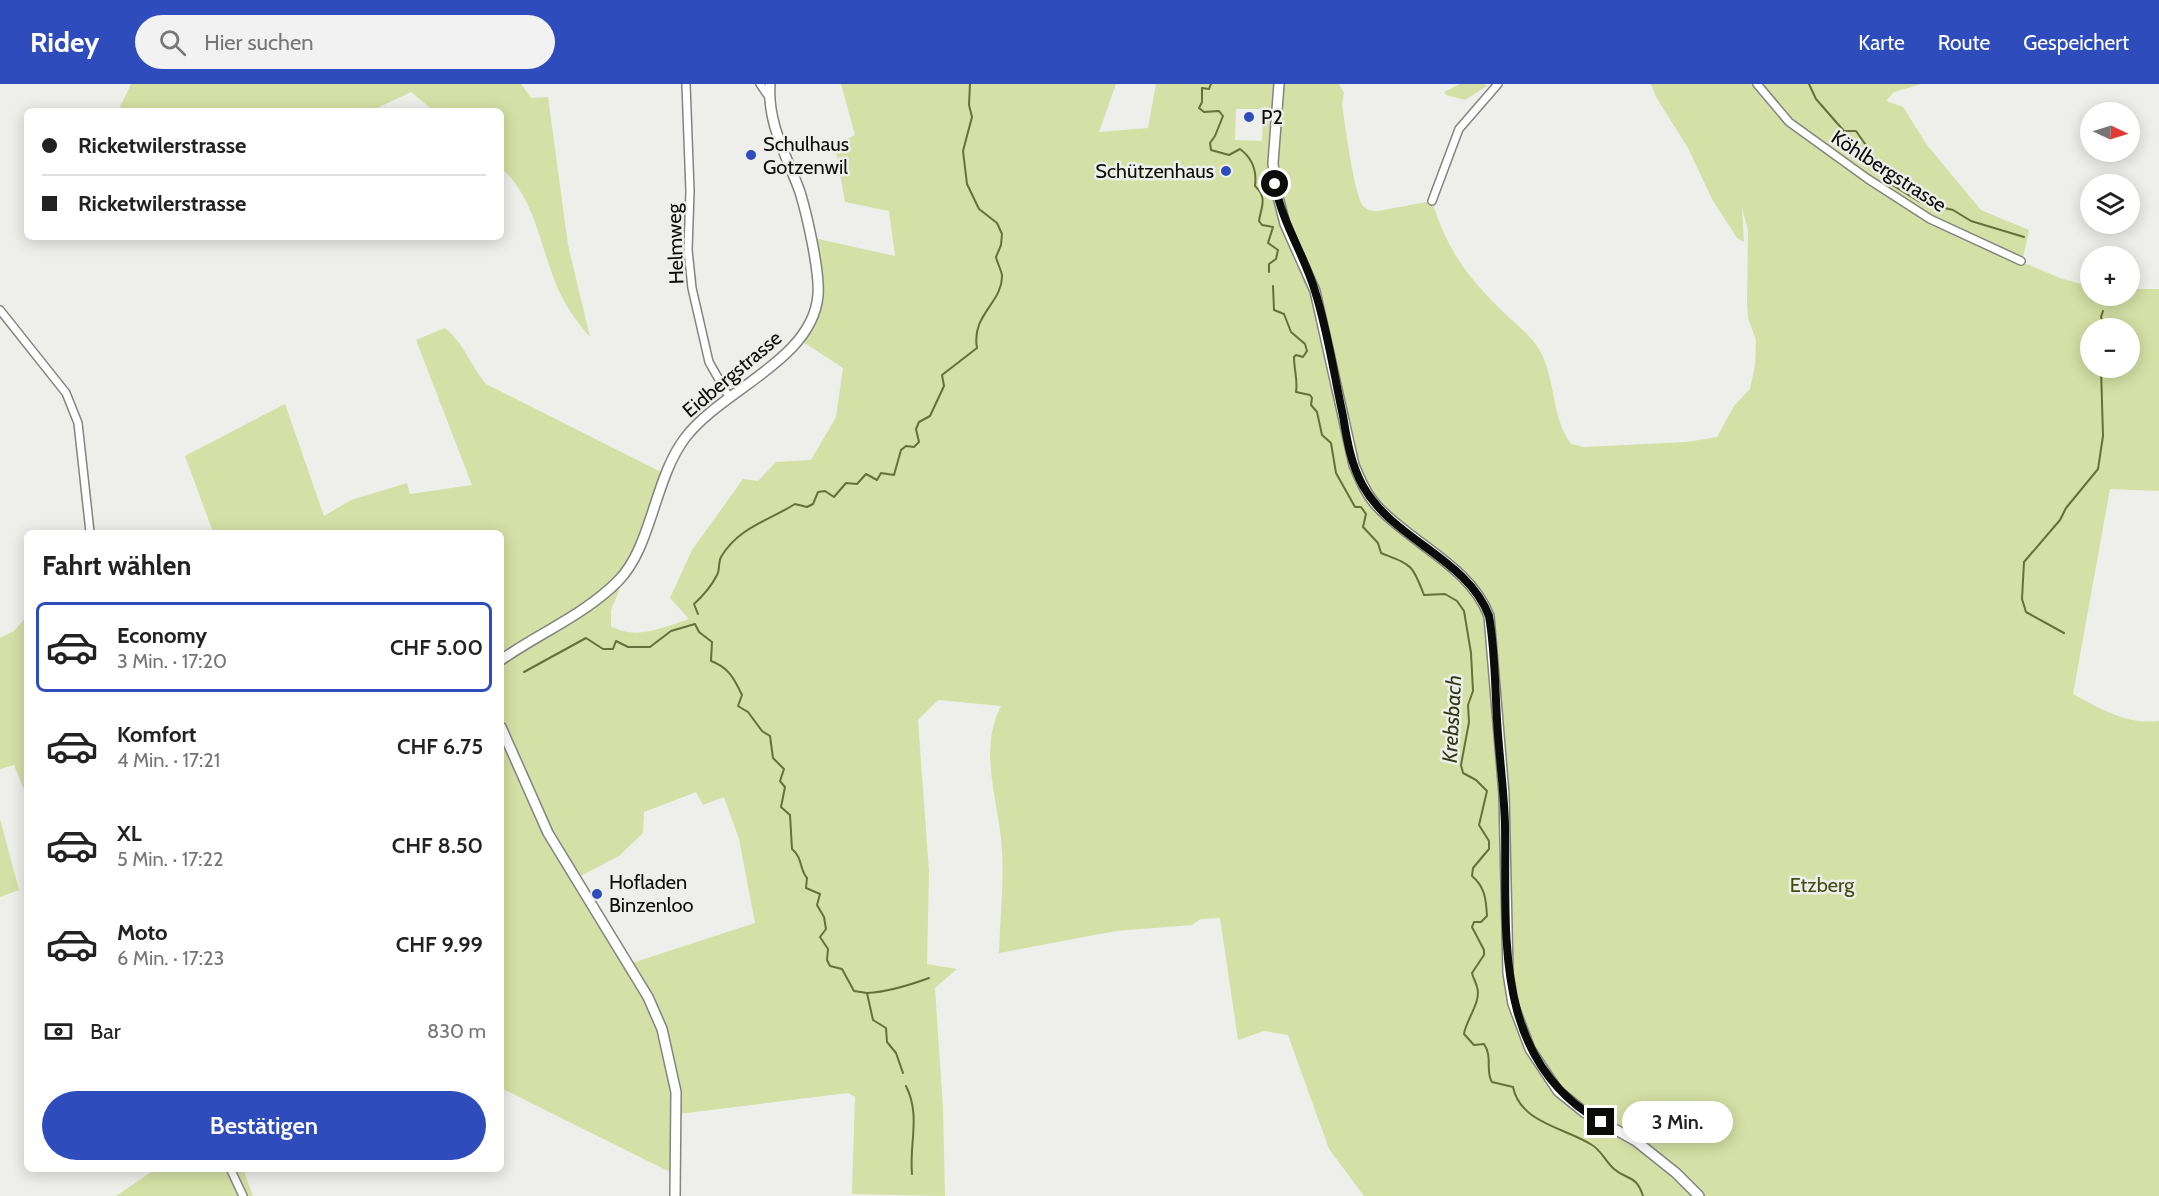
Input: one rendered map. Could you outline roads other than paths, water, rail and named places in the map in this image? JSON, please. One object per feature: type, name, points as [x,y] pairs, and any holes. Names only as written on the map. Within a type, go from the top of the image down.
[{"type":"street","name":"Helmweg","points":[[686,84],[690,191],[688,250],[692,288],[709,362],[729,397]]},
{"type":"street","points":[[760,84],[770,97]]},
{"type":"street","name":"Eidbergstrasse","points":[[504,658],[601,596],[618,581],[637,551],[665,474],[685,438],[729,397],[800,340],[812,318],[818,297],[817,277],[800,195],[775,130],[770,84]]},
{"type":"street","points":[[1278,84],[1273,163],[1275,184],[1285,224],[1315,291],[1354,465],[1363,486],[1376,505],[1470,584],[1483,601],[1489,616],[1504,794],[1508,973],[1514,1004],[1530,1049],[1558,1091],[1584,1112],[1636,1141],[1676,1173],[1699,1196]]},
{"type":"street","points":[[1431,201],[1459,129],[1498,84]]},
{"type":"street","name":"Köhlbergstrasse","points":[[1757,84],[1790,122],[1893,196],[1930,219],[2021,261]]},
{"type":"street","points":[[0,310],[66,393],[78,423],[90,530]]},
{"type":"street","points":[[504,734],[548,833],[643,988],[662,1029],[672,1064],[677,1103],[675,1196]]},
{"type":"street","points":[[232,1172],[243,1196]]},
{"type":"waterway","points":[[698,614],[694,604],[715,579],[721,557],[736,538],[795,504],[807,507],[813,504],[818,492],[825,491],[834,497],[846,483],[857,484],[866,474],[877,480],[881,473],[894,475],[901,450],[906,446],[914,447],[919,442],[916,429],[919,422],[930,416],[944,386],[942,375],[977,348],[976,336],[979,326],[1001,285],[1002,275],[996,257],[1001,245],[1002,234],[997,223],[979,209],[967,184],[963,151],[972,117],[969,105],[970,84]]},
{"type":"waterway","name":"Krebsbach","points":[[1211,84],[1209,89],[1202,88],[1202,102],[1199,108],[1204,112],[1219,111],[1223,116],[1210,143],[1211,150],[1229,155],[1240,149],[1253,165],[1255,186],[1263,199],[1259,221],[1262,225],[1273,227],[1268,243],[1278,250],[1276,259],[1269,264],[1269,272]]},
{"type":"waterway","points":[[1809,84],[1816,99],[1844,131],[1856,131],[1877,161]]},
{"type":"waterway","points":[[1889,183],[1920,202],[1953,210],[1971,221],[2024,237]]},
{"type":"waterway","name":"Krebsbach","points":[[1273,286],[1274,310],[1284,314],[1291,332],[1305,344],[1307,351],[1303,357],[1296,355],[1294,357],[1296,392],[1310,395],[1312,398],[1311,405],[1317,412],[1322,435],[1331,443],[1336,473],[1355,507],[1361,507],[1366,514],[1363,527],[1378,543],[1381,553],[1409,566],[1424,595],[1445,594],[1457,601],[1464,611],[1471,653],[1473,691],[1468,705],[1469,722],[1461,765],[1463,773],[1476,780],[1487,791],[1479,825],[1489,841],[1489,849],[1473,868],[1472,876],[1480,884],[1484,894],[1487,916],[1481,922],[1474,922],[1472,927],[1484,950],[1484,955],[1472,973],[1478,992],[1476,1004],[1464,1034],[1474,1045],[1484,1044],[1487,1049],[1492,1082],[1513,1087],[1517,1099],[1534,1117],[1595,1147],[1614,1169],[1637,1184],[1643,1196]]},
{"type":"waterway","points":[[2101,318],[2103,311]]},
{"type":"waterway","points":[[2064,633],[2026,612],[2022,599],[2024,562],[2060,520],[2066,508],[2098,469],[2103,436],[2101,378]]},
{"type":"waterway","points":[[524,672],[586,638],[603,649],[613,649],[616,641],[628,647],[650,647],[671,631],[695,624],[699,632],[712,642],[711,661],[726,670],[736,683],[742,695],[738,706],[748,712],[762,731],[770,736],[773,758],[784,769],[780,781],[785,787],[781,807],[790,815],[792,849],[798,856],[807,878],[806,888],[820,894],[817,905],[824,917],[826,929],[820,937],[828,949],[827,960],[830,966],[842,969],[854,991],[867,993],[873,1020],[886,1028],[887,1042],[896,1053],[903,1073]]},
{"type":"waterway","points":[[867,993],[898,988],[929,978]]},
{"type":"waterway","points":[[906,1086],[914,1119],[912,1174]]},
{"type":"place","name":"P2","points":[[1249,117]]},
{"type":"place","name":"Schulhaus Gotzenwil","points":[[751,155]]},
{"type":"place","name":"Schützenhaus","points":[[1226,171]]},
{"type":"place","name":"Hofladen Binzenloo","points":[[597,894]]},
{"type":"park label","name":"Etzberg","points":[[1822,885]]}]
